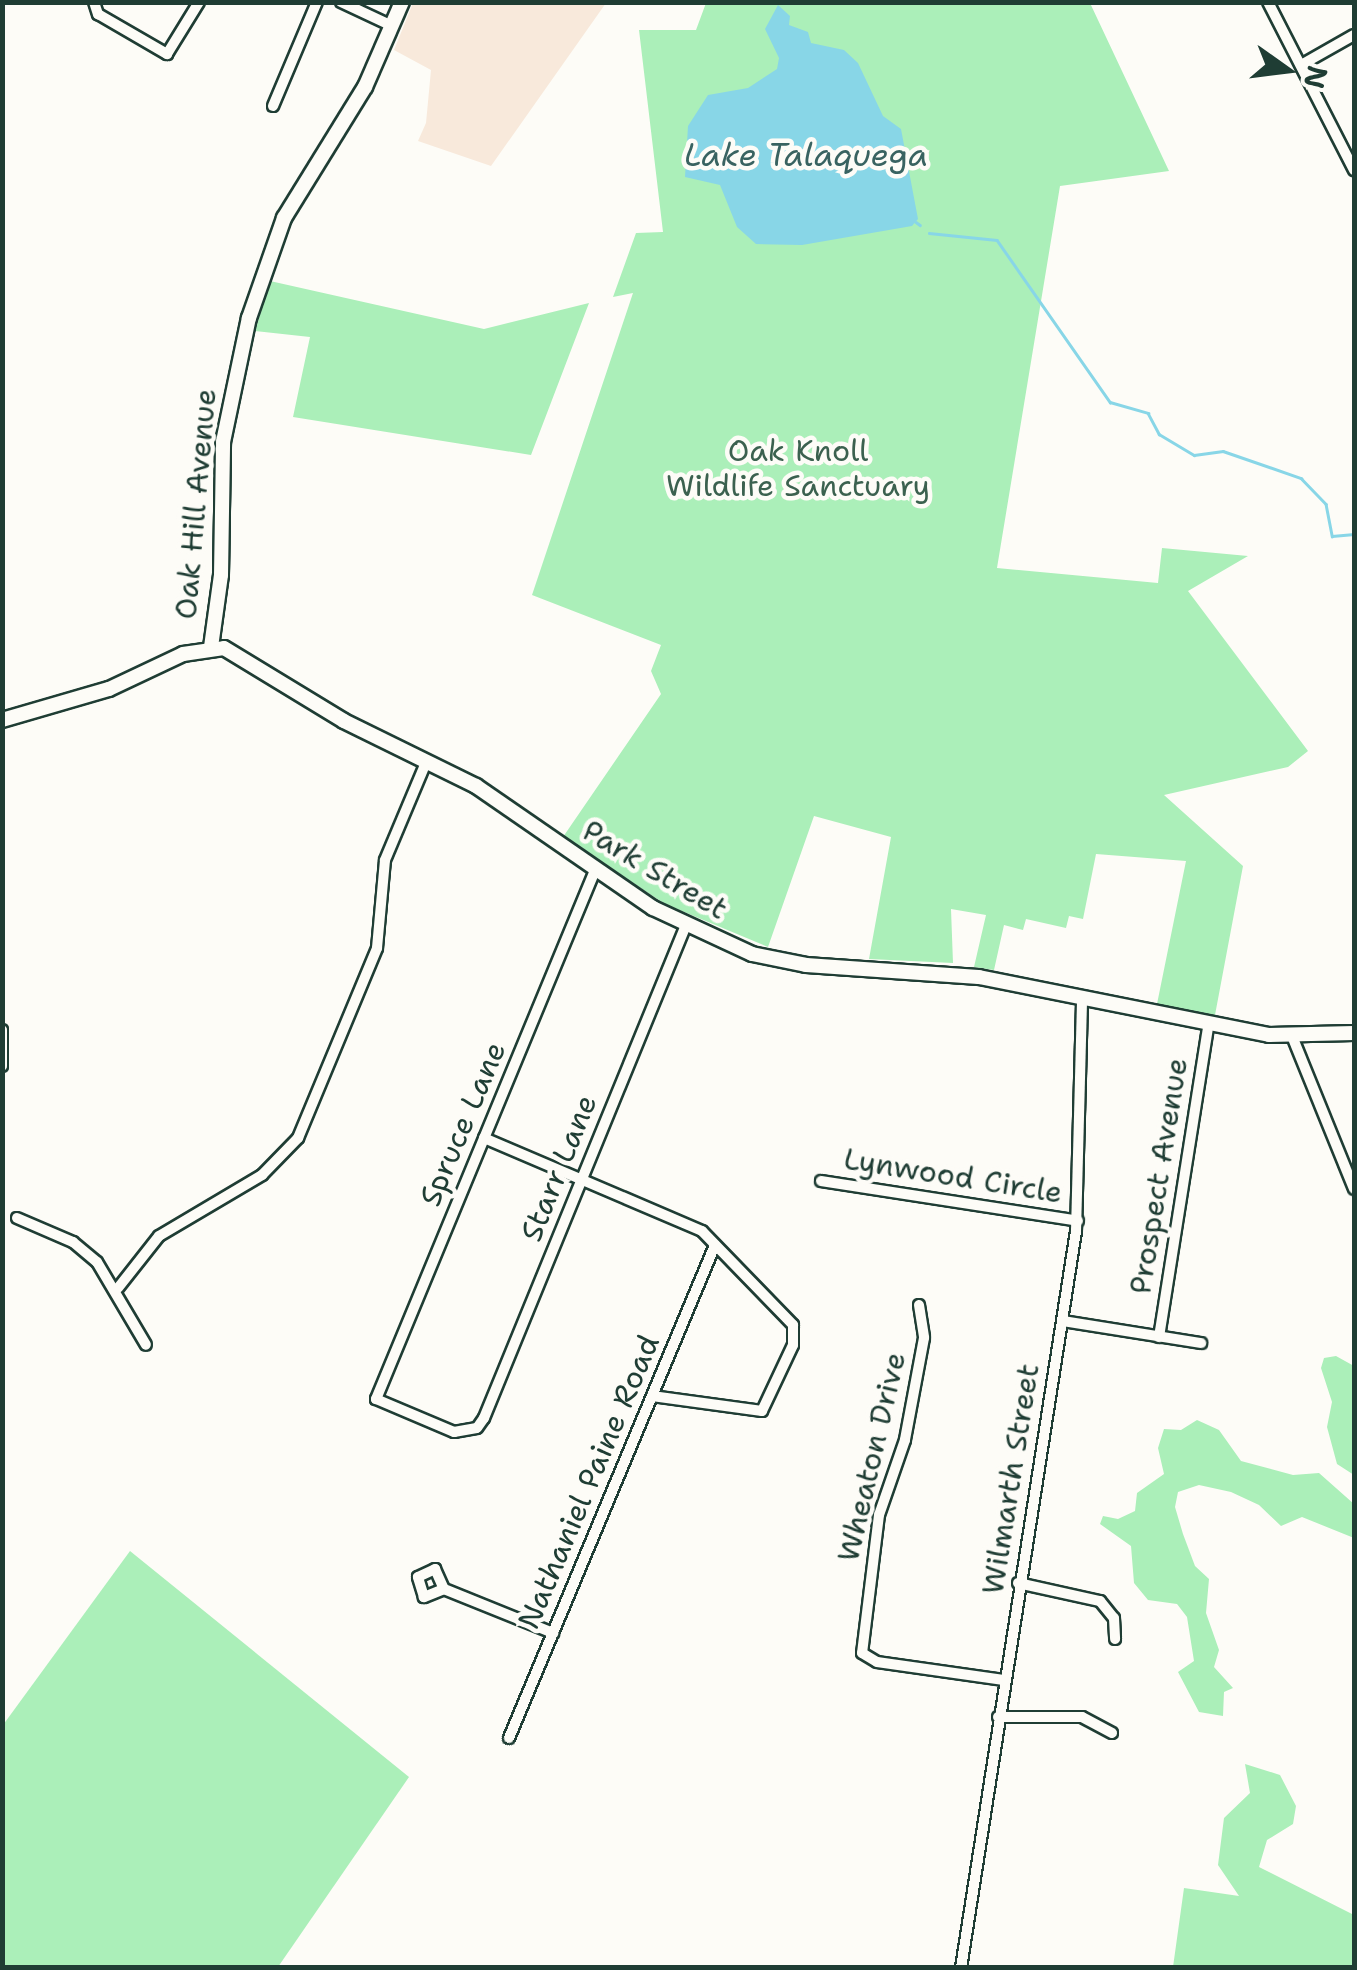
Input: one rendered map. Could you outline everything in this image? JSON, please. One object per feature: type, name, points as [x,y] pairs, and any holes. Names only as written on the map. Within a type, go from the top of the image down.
[{"type":"main road","name":"Oak Hill Avenue","points":[[2,720],[109,689],[211,647],[221,576],[223,442],[249,318],[284,218],[365,87],[402,2]]},
{"type":"main road","name":"Park Street","points":[[211,647],[239,654],[330,713],[427,760],[686,925],[778,960],[943,972],[1292,1036],[1354,1033]]},
{"type":"street","points":[[80,2],[94,3],[98,14],[167,54],[198,2]]},
{"type":"street","points":[[274,106],[317,2]]},
{"type":"street","points":[[341,2],[392,26]]},
{"type":"street","points":[[1268,2],[1354,170]]},
{"type":"street","points":[[1300,64],[1354,36]]},
{"type":"street","points":[[118,1288],[159,1236],[262,1175],[298,1138],[378,948],[385,860],[427,760]]},
{"type":"street","name":"Spruce Lane","points":[[476,1428],[454,1432],[376,1399],[596,868]]},
{"type":"street","name":"Starr Lane","points":[[476,1428],[686,925]]},
{"type":"street","name":"Wilmarth Street","points":[[960,1968],[1078,1221],[1082,997]]},
{"type":"street","name":"Prospect Avenue","points":[[1159,1336],[1209,1023]]},
{"type":"street","points":[[2,1030],[2,1066]]},
{"type":"street","points":[[1292,1036],[1354,1189]]},
{"type":"street","points":[[484,1138],[674,1216],[715,1244],[793,1325],[793,1346],[771,1400],[750,1414],[652,1396]]},
{"type":"street","name":"Lynwood Circle","points":[[821,1181],[1078,1221]]},
{"type":"street","points":[[17,1218],[74,1242],[118,1288],[146,1345]]},
{"type":"street","name":"Nathaniel Paine Road","points":[[509,1738],[715,1244]]},
{"type":"street","name":"Wheaton Drive","points":[[919,1305],[922,1347],[905,1440],[879,1514],[862,1653],[877,1662],[1004,1680]]},
{"type":"street","points":[[1062,1321],[1201,1342]]},
{"type":"street","points":[[1018,1584],[1100,1601],[1114,1618],[1115,1639]]},
{"type":"street","points":[[444,1589],[553,1633]]},
{"type":"street","points":[[998,1717],[1082,1717],[1112,1733]]},
{"type":"shaded area","points":[[413,2],[606,3],[491,166],[418,141],[426,123],[431,70],[394,50]]},
{"type":"green space","name":"Oak Knoll Wildlife Sanctuary","points":[[706,3],[1090,3],[1169,171],[1060,186],[997,568],[1158,583],[1162,548],[1248,556],[1188,591],[1308,751],[1288,767],[1164,795],[1243,866],[1215,1015],[1157,1004],[1186,861],[1096,854],[1083,919],[1069,916],[1066,928],[1026,919],[1023,930],[1004,925],[994,970],[974,967],[986,915],[951,909],[953,963],[869,959],[891,837],[814,816],[768,947],[665,904],[563,837],[661,694],[651,671],[661,645],[532,595],[633,293],[613,297],[636,233],[663,232],[639,30],[696,30]]},
{"type":"green space","points":[[270,281],[484,329],[589,303],[531,455],[293,417],[310,337],[255,331]]},
{"type":"green space","points":[[1336,1356],[1354,1366],[1354,1475],[1337,1464],[1327,1427],[1332,1402],[1321,1368],[1324,1358]]},
{"type":"green space","points":[[1197,1420],[1219,1430],[1241,1461],[1293,1475],[1319,1473],[1354,1504],[1354,1538],[1302,1517],[1281,1526],[1259,1505],[1231,1492],[1199,1485],[1178,1492],[1175,1507],[1183,1534],[1195,1566],[1209,1579],[1206,1613],[1219,1650],[1214,1667],[1233,1688],[1224,1692],[1223,1716],[1199,1712],[1178,1672],[1194,1661],[1187,1617],[1177,1604],[1148,1600],[1134,1583],[1131,1546],[1100,1524],[1103,1516],[1118,1519],[1135,1511],[1137,1493],[1164,1474],[1158,1448],[1164,1429],[1181,1430]]},
{"type":"green space","points":[[130,1551],[409,1777],[278,1967],[3,1967],[3,1725]]},
{"type":"green space","points":[[1245,1764],[1280,1775],[1296,1806],[1293,1824],[1267,1840],[1259,1867],[1354,1915],[1354,1967],[1173,1967],[1184,1888],[1239,1896],[1218,1865],[1224,1818],[1250,1793]]},
{"type":"water","name":"Lake Talaquega","points":[[778,5],[790,16],[789,25],[808,32],[811,43],[844,50],[858,63],[883,116],[901,129],[918,219],[912,226],[802,245],[756,244],[737,227],[720,185],[685,177],[688,126],[708,95],[748,88],[777,69],[779,58],[765,29]]},
{"type":"waterway","points":[[916,222],[920,225]]},
{"type":"waterway","points":[[929,233],[997,240],[1110,402],[1148,413],[1159,434],[1194,455],[1223,451],[1301,478],[1326,504],[1332,536],[1354,534]]}]
